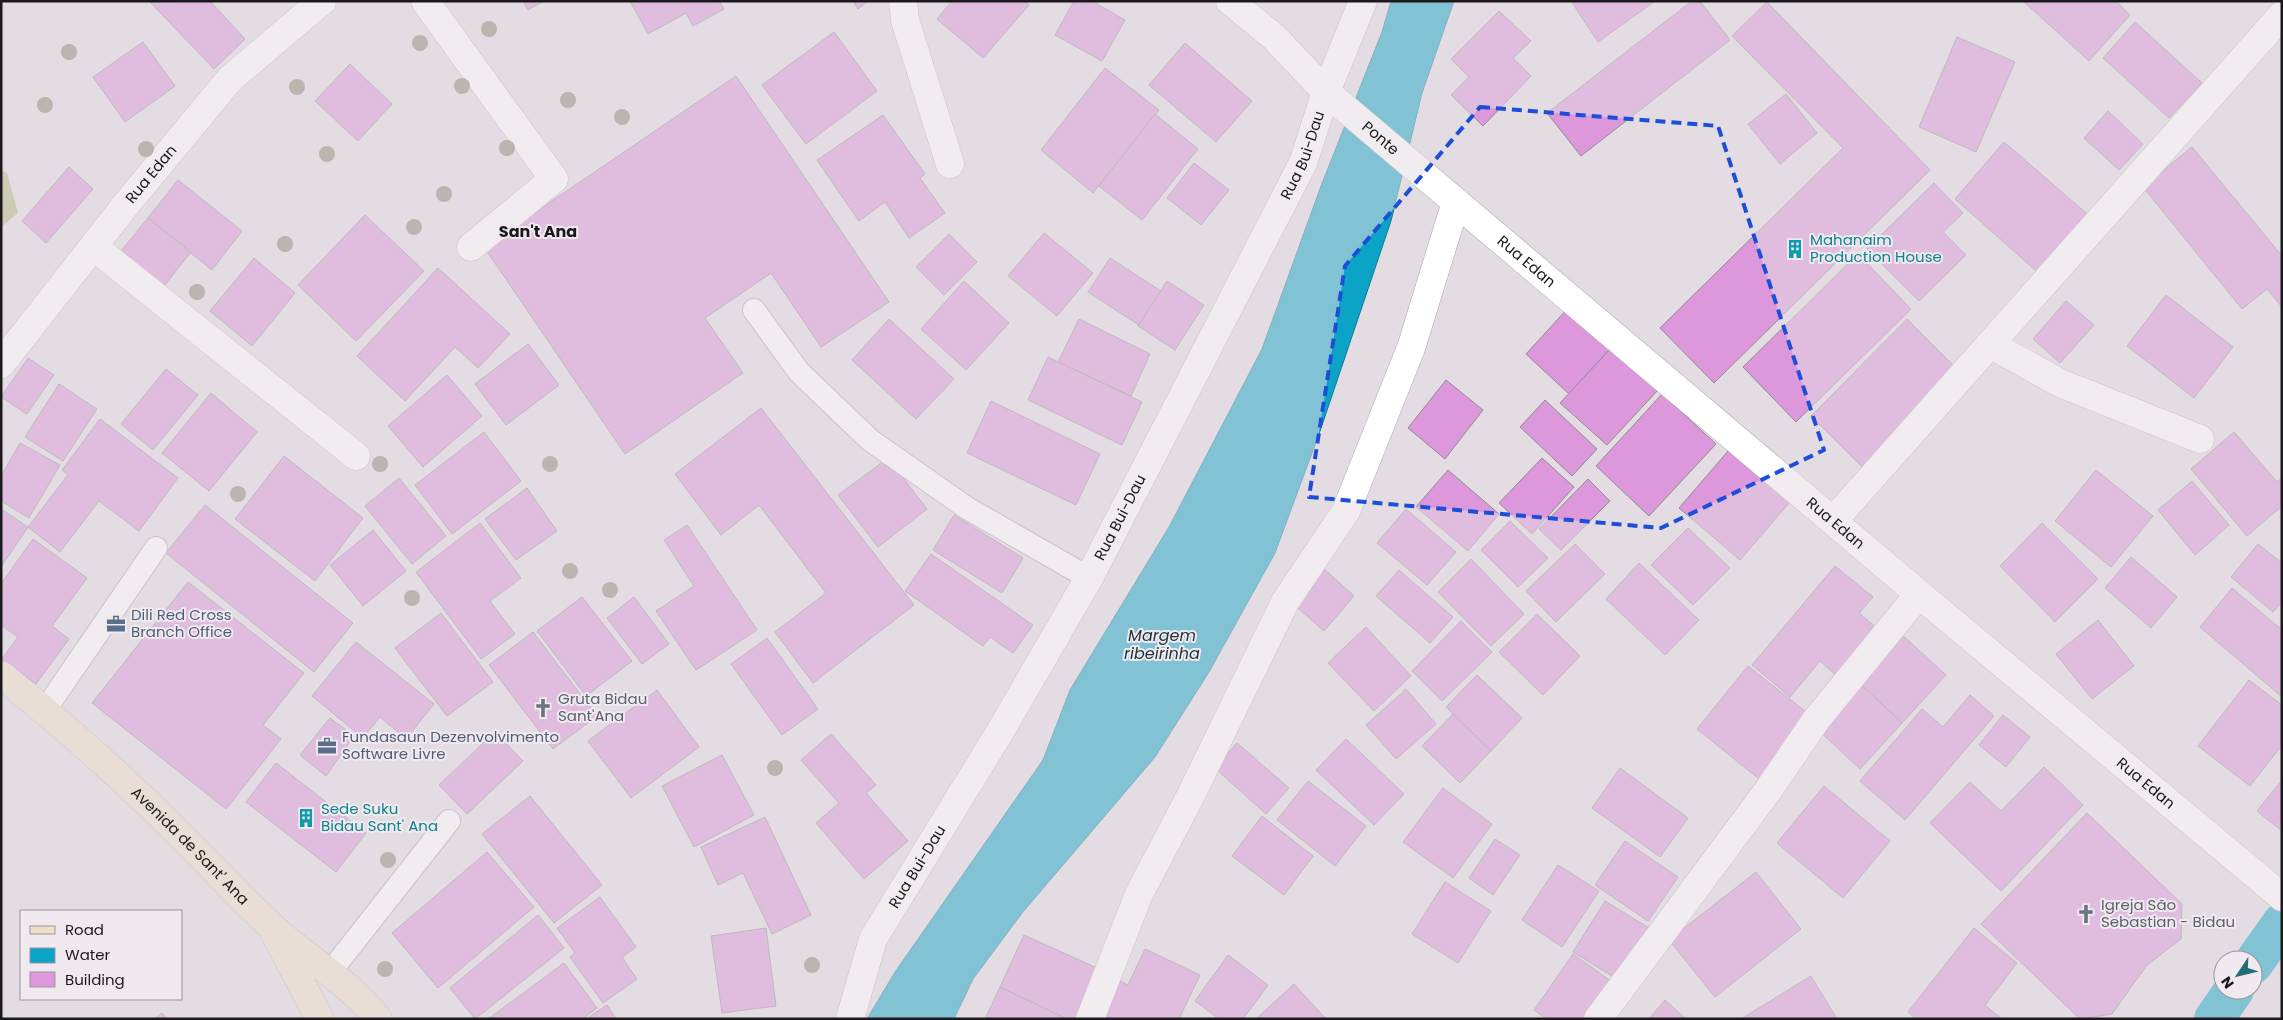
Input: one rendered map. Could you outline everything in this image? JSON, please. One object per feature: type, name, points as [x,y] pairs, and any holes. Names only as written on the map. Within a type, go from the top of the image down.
[{"type":"main road","name":"Avenida de Sant' Ana","points":[[1,675],[45,710],[175,830],[271,926],[330,971],[367,1005],[378,1019]]},
{"type":"main road","points":[[271,926],[320,1019]]},
{"type":"street","name":"Rua Edan","points":[[1,364],[94,248],[128,202],[230,79],[322,1]]},
{"type":"street","points":[[425,1],[554,179],[471,247]]},
{"type":"street","points":[[903,1],[907,28],[950,164]]},
{"type":"street","points":[[1230,1],[1274,37],[1335,99]]},
{"type":"street","name":"Rua Bui-Dau","points":[[850,1019],[873,939],[1001,730],[1089,578],[1303,163],[1335,99],[1363,1]]},
{"type":"street","points":[[1833,522],[2282,15]]},
{"type":"street","name":"Ponte","points":[[1335,99],[1418,169]]},
{"type":"street","name":"Rua Edan","points":[[1418,169],[1918,594],[2282,897]]},
{"type":"street","points":[[1090,1019],[1139,894],[1190,797],[1285,602],[1346,511],[1411,348],[1456,202]]},
{"type":"street","points":[[94,248],[356,456]]},
{"type":"street","points":[[1990,344],[2060,383],[2200,439]]},
{"type":"street","points":[[1598,1019],[1769,789],[1816,720],[1918,594]]},
{"type":"lane","points":[[754,310],[800,372],[870,440],[967,508],[1089,578]]},
{"type":"lane","points":[[45,710],[156,548]]},
{"type":"lane","points":[[330,971],[449,821]]},
{"type":"highlighted area","points":[[1480,107],[1718,126],[1824,450],[1661,528],[1309,497],[1345,266]]},
{"type":"green space","points":[[1,170],[7,173],[18,213],[1,227]]},
{"type":"water","name":"Margem ribeirinha","points":[[1391,1],[1454,1],[1422,93],[1391,221],[1319,434],[1275,553],[1209,672],[1155,757],[1022,913],[973,979],[954,1019],[867,1019],[895,972],[1043,760],[1070,690],[1169,527],[1262,349],[1321,186],[1382,32]]},
{"type":"building","points":[[210,1],[245,39],[214,69],[150,2]]},
{"type":"building","points":[[523,1],[544,1],[528,10]]},
{"type":"building","points":[[630,1],[719,1],[724,9],[693,26],[686,13],[648,34]]},
{"type":"building","points":[[853,1],[868,1],[858,9]]},
{"type":"building","points":[[952,1],[1024,1],[1029,5],[983,58],[937,19]]},
{"type":"building","points":[[1074,1],[1092,1],[1125,20],[1102,61],[1055,35]]},
{"type":"building","points":[[1571,1],[1655,1],[1598,42]]},
{"type":"building","points":[[1692,1],[1700,1],[1730,40],[1581,156],[1547,113]]},
{"type":"building","points":[[2023,1],[2116,1],[2130,15],[2089,61]]},
{"type":"building","name":"Mahanaim Production House","points":[[1767,2],[1930,170],[1714,383],[1660,328],[1843,148],[1732,36]]},
{"type":"building","points":[[1499,11],[1531,41],[1513,58],[1531,76],[1483,126],[1451,95],[1469,77],[1451,59]]},
{"type":"building","points":[[2135,22],[2202,83],[2169,118],[2103,58]]},
{"type":"building","points":[[834,32],[877,91],[806,144],[762,85]]},
{"type":"building","points":[[1957,37],[2015,62],[1976,152],[1919,127]]},
{"type":"building","points":[[143,42],[175,86],[125,122],[93,77]]},
{"type":"building","points":[[1185,43],[1252,101],[1216,142],[1149,85]]},
{"type":"building","points":[[350,64],[392,104],[358,141],[315,101]]},
{"type":"building","points":[[1105,68],[1159,110],[1093,193],[1041,150]]},
{"type":"building","points":[[736,76],[889,302],[821,347],[771,273],[705,318],[743,373],[625,454],[484,247]]},
{"type":"building","points":[[1786,94],[1817,133],[1780,164],[1748,124]]},
{"type":"building","points":[[2108,111],[2143,144],[2119,170],[2084,138]]},
{"type":"building","points":[[1155,114],[1198,149],[1142,220],[1099,186]]},
{"type":"building","points":[[883,115],[925,174],[920,178],[945,213],[909,238],[885,202],[859,221],[817,160]]},
{"type":"building","points":[[2004,142],[2093,219],[2043,277],[1955,199]]},
{"type":"building","points":[[2192,147],[2282,256],[2282,307],[2267,289],[2242,309],[2143,187]]},
{"type":"building","points":[[1194,163],[1229,190],[1201,225],[1167,198]]},
{"type":"building","points":[[69,167],[93,189],[46,243],[22,221]]},
{"type":"building","points":[[178,180],[242,231],[212,270],[148,218]]},
{"type":"building","points":[[1934,183],[1963,213],[1943,232],[1966,255],[1919,301],[1867,249]]},
{"type":"building","points":[[365,215],[424,271],[356,341],[298,285]]},
{"type":"building","points":[[148,218],[191,252],[160,291],[117,256]]},
{"type":"building","points":[[1044,233],[1093,273],[1057,316],[1008,276]]},
{"type":"building","points":[[949,234],[977,262],[944,295],[916,267]]},
{"type":"building","points":[[1858,254],[1911,309],[1796,422],[1743,367]]},
{"type":"building","points":[[254,258],[295,293],[252,346],[210,311]]},
{"type":"building","points":[[1110,258],[1161,291],[1139,325],[1088,292]]},
{"type":"building","points":[[438,268],[510,334],[478,368],[455,347],[405,401],[357,356]]},
{"type":"building","points":[[964,281],[1009,323],[966,370],[921,329]]},
{"type":"building","points":[[1167,281],[1204,305],[1175,350],[1138,326]]},
{"type":"building","points":[[2166,295],[2233,347],[2194,398],[2127,346]]},
{"type":"building","points":[[2066,301],[2094,325],[2060,363],[2033,339]]},
{"type":"building","points":[[1569,307],[1612,347],[1569,394],[1526,354]]},
{"type":"building","points":[[889,319],[954,379],[916,419],[852,360]]},
{"type":"building","points":[[1079,319],[1150,354],[1131,396],[1058,362]]},
{"type":"building","points":[[1907,319],[1961,373],[1865,470],[1811,416]]},
{"type":"building","points":[[528,344],[559,385],[506,425],[475,384]]},
{"type":"building","points":[[1612,347],[1658,390],[1607,445],[1560,403]]},
{"type":"building","points":[[1048,357],[1142,402],[1122,445],[1028,400]]},
{"type":"building","points":[[28,358],[54,375],[27,414],[1,397]]},
{"type":"building","points":[[166,369],[198,395],[153,450],[121,424]]},
{"type":"building","points":[[447,375],[482,416],[423,467],[388,426]]},
{"type":"building","points":[[1446,380],[1483,410],[1445,459],[1408,428]]},
{"type":"building","points":[[59,384],[97,409],[63,461],[25,437]]},
{"type":"building","points":[[211,393],[257,432],[209,491],[162,453]]},
{"type":"building","points":[[1662,394],[1716,444],[1649,516],[1596,466]]},
{"type":"building","points":[[1545,400],[1597,449],[1572,476],[1520,427]]},
{"type":"building","points":[[991,401],[1100,454],[1076,505],[967,453]]},
{"type":"building","points":[[761,408],[914,605],[813,683],[775,632],[826,593],[759,505],[721,535],[675,474]]},
{"type":"building","points":[[100,419],[178,478],[139,531],[99,501],[60,552],[28,527],[68,475],[62,470]]},
{"type":"building","points":[[484,432],[521,481],[452,534],[415,485]]},
{"type":"building","points":[[2234,432],[2277,482],[2282,478],[2282,506],[2247,536],[2191,469]]},
{"type":"building","points":[[20,443],[60,465],[29,518],[1,501],[1,476]]},
{"type":"building","points":[[1729,450],[1790,502],[1740,560],[1679,508]]},
{"type":"building","points":[[284,456],[363,518],[315,581],[235,519]]},
{"type":"building","points":[[888,458],[927,509],[878,547],[838,495]]},
{"type":"building","points":[[1542,458],[1574,487],[1532,534],[1499,503]]},
{"type":"building","points":[[1448,470],[1499,514],[1468,551],[1416,507]]},
{"type":"building","points":[[2096,470],[2153,516],[2111,567],[2055,521]]},
{"type":"building","points":[[399,478],[446,536],[412,564],[365,506]]},
{"type":"building","points":[[1588,479],[1610,501],[1561,550],[1539,529]]},
{"type":"building","points":[[2192,481],[2229,525],[2195,555],[2158,510]]},
{"type":"building","points":[[527,488],[557,531],[516,560],[485,519]]},
{"type":"building","points":[[205,505],[353,623],[314,672],[166,553]]},
{"type":"building","points":[[1,509],[28,527],[1,567]]},
{"type":"building","points":[[1406,509],[1456,552],[1427,585],[1377,543]]},
{"type":"building","points":[[954,515],[1023,558],[1002,593],[933,550]]},
{"type":"building","points":[[1510,521],[1548,558],[1518,587],[1481,550]]},
{"type":"building","points":[[480,523],[521,578],[490,601],[515,634],[481,659],[416,572]]},
{"type":"building","points":[[2042,523],[2098,579],[2055,622],[2000,566]]},
{"type":"building","points":[[687,525],[757,630],[696,670],[656,611],[694,586],[664,540]]},
{"type":"building","points":[[1688,528],[1730,568],[1693,605],[1651,565]]},
{"type":"building","points":[[373,530],[406,571],[363,606],[330,565]]},
{"type":"building","points":[[33,539],[87,578],[52,626],[69,639],[36,684],[2,659],[18,637],[1,625],[1,584]]},
{"type":"building","points":[[1575,544],[1605,574],[1556,622],[1526,591]]},
{"type":"building","points":[[2258,544],[2282,563],[2282,602],[2273,612],[2231,577]]},
{"type":"building","points":[[931,554],[1033,625],[1013,653],[990,637],[983,646],[905,591]]},
{"type":"building","points":[[2131,557],[2177,597],[2151,628],[2105,588]]},
{"type":"building","points":[[1471,559],[1524,614],[1491,646],[1438,592]]},
{"type":"building","points":[[1639,563],[1699,620],[1665,655],[1606,599]]},
{"type":"building","points":[[1835,566],[1873,597],[1859,613],[1878,629],[1838,677],[1820,661],[1790,697],[1752,665]]},
{"type":"building","points":[[1322,567],[1354,596],[1324,631],[1291,602]]},
{"type":"building","points":[[1399,570],[1453,617],[1430,643],[1376,596]]},
{"type":"building","points":[[188,582],[304,673],[263,725],[281,739],[226,809],[92,703]]},
{"type":"building","points":[[2232,588],[2282,630],[2282,697],[2200,627]]},
{"type":"building","points":[[582,597],[632,661],[586,696],[537,631]]},
{"type":"building","points":[[634,597],[669,644],[642,664],[607,618]]},
{"type":"building","points":[[441,613],[493,682],[447,716],[395,648]]},
{"type":"building","points":[[1537,614],[1580,656],[1543,695],[1499,652]]},
{"type":"building","points":[[2098,620],[2134,666],[2092,699],[2056,654]]},
{"type":"building","points":[[1461,621],[1492,652],[1442,701],[1412,671]]},
{"type":"building","points":[[1366,627],[1411,676],[1374,711],[1328,663]]},
{"type":"building","points":[[533,632],[597,716],[553,749],[489,665]]},
{"type":"building","points":[[1899,632],[1946,675],[1902,723],[1856,680]]},
{"type":"building","points":[[767,638],[818,709],[782,735],[731,664]]},
{"type":"building","points":[[356,642],[434,704],[406,739],[380,717],[363,738],[312,696]]},
{"type":"building","points":[[1748,666],[1810,715],[1759,779],[1697,729]]},
{"type":"building","points":[[1477,675],[1522,718],[1491,751],[1446,707]]},
{"type":"building","points":[[1856,680],[1902,723],[1860,769],[1814,726]]},
{"type":"building","points":[[2249,680],[2282,705],[2282,745],[2250,786],[2198,746]]},
{"type":"building","points":[[1406,689],[1436,724],[1396,759],[1366,725]]},
{"type":"building","points":[[657,690],[699,747],[631,798],[588,741]]},
{"type":"building","points":[[1970,695],[1994,716],[1905,820],[1860,781],[1922,709],[1943,727]]},
{"type":"building","points":[[1453,714],[1491,751],[1460,783],[1422,746]]},
{"type":"building","points":[[2003,715],[2030,737],[2006,767],[1979,745]]},
{"type":"building","name":"Fundasaun Dezenvolvimento Software Livre","points":[[330,718],[354,736],[326,776],[300,755]]},
{"type":"building","points":[[495,732],[523,761],[467,814],[439,785]]},
{"type":"building","points":[[831,734],[876,785],[866,793],[908,841],[864,879],[816,823],[839,803],[801,760]]},
{"type":"building","points":[[1346,739],[1404,794],[1374,825],[1316,770]]},
{"type":"building","points":[[1237,743],[1289,788],[1266,814],[1215,768]]},
{"type":"building","points":[[722,755],[754,815],[694,847],[662,786]]},
{"type":"building","name":"Sede Suku Bidau Sant' Ana","points":[[276,763],[366,833],[336,872],[246,802]]},
{"type":"building","points":[[2044,767],[2083,805],[2001,891],[1930,823],[1970,782],[2001,811]]},
{"type":"building","points":[[1620,768],[1688,818],[1660,857],[1592,808]]},
{"type":"building","points":[[2282,780],[2282,831],[2257,811]]},
{"type":"building","points":[[1308,781],[1366,826],[1335,866],[1277,820]]},
{"type":"building","points":[[1824,786],[1890,841],[1843,898],[1777,843]]},
{"type":"building","points":[[1443,788],[1492,824],[1453,878],[1403,842]]},
{"type":"building","points":[[530,796],[602,885],[554,923],[482,834]]},
{"type":"building","name":"Igreja São Sebastian - Bidau","points":[[2087,813],[2182,904],[2181,939],[2147,965],[2112,1014],[2080,1019],[1981,924]]},
{"type":"building","points":[[1262,816],[1313,856],[1284,895],[1232,856]]},
{"type":"building","points":[[765,817],[811,915],[772,934],[743,873],[718,885],[701,847]]},
{"type":"building","points":[[1495,839],[1520,855],[1493,895],[1469,878]]},
{"type":"building","points":[[1625,841],[1678,877],[1648,921],[1595,885]]},
{"type":"building","points":[[487,852],[534,907],[438,988],[392,933]]},
{"type":"building","points":[[1558,865],[1599,891],[1562,947],[1522,920]]},
{"type":"building","points":[[1756,872],[1801,929],[1715,997],[1669,940]]},
{"type":"building","points":[[1445,882],[1491,911],[1458,963],[1412,934]]},
{"type":"building","points":[[600,897],[636,947],[622,957],[637,979],[603,1003],[570,957],[575,953],[557,928]]},
{"type":"building","points":[[1605,901],[1649,928],[1617,979],[1573,952]]},
{"type":"building","points":[[538,915],[564,948],[475,1019],[450,988]]},
{"type":"building","points":[[766,928],[776,1006],[722,1013],[711,936]]},
{"type":"building","points":[[1974,928],[2017,963],[1985,1005],[2002,1019],[1916,1019],[1908,1012]]},
{"type":"building","points":[[1024,935],[1099,969],[1076,1019],[1067,1019],[1000,987]]},
{"type":"building","points":[[1145,949],[1200,975],[1179,1019],[1095,1019],[1114,978],[1128,985]]},
{"type":"building","points":[[1573,954],[1615,984],[1591,1019],[1547,1019],[1534,1010]]},
{"type":"building","points":[[1228,955],[1268,985],[1243,1019],[1219,1019],[1195,1001]]},
{"type":"building","points":[[564,963],[597,1008],[583,1019],[488,1019]]},
{"type":"building","points":[[1811,976],[1837,1019],[1741,1019]]},
{"type":"building","points":[[1294,984],[1326,1019],[1256,1019]]},
{"type":"building","points":[[1000,987],[1067,1019],[985,1019]]},
{"type":"building","points":[[1665,1000],[1686,1019],[1649,1019]]},
{"type":"building","points":[[607,1005],[616,1019],[586,1019]]},
{"type":"building","points":[[162,1013],[167,1019],[154,1019]]},
{"type":"waterway","points":[[2263,950],[2282,923]]},
{"type":"waterway","points":[[2214,1019],[2227,1000]]},
{"type":"place","name":"Mahanaim Production House","points":[[1795,249]]},
{"type":"place","name":"Dili Red Cross Branch Office","points":[[116,624]]},
{"type":"place","name":"Gruta Bidau Sant'Ana","points":[[543,708]]},
{"type":"place","name":"Fundasaun Dezenvolvimento Software Livre","points":[[327,746]]},
{"type":"place","name":"Sede Suku Bidau Sant' Ana","points":[[306,818]]},
{"type":"place","name":"Igreja São Sebastian - Bidau","points":[[2086,914]]},
{"type":"district","name":"San't Ana","points":[[538,231]]}]
